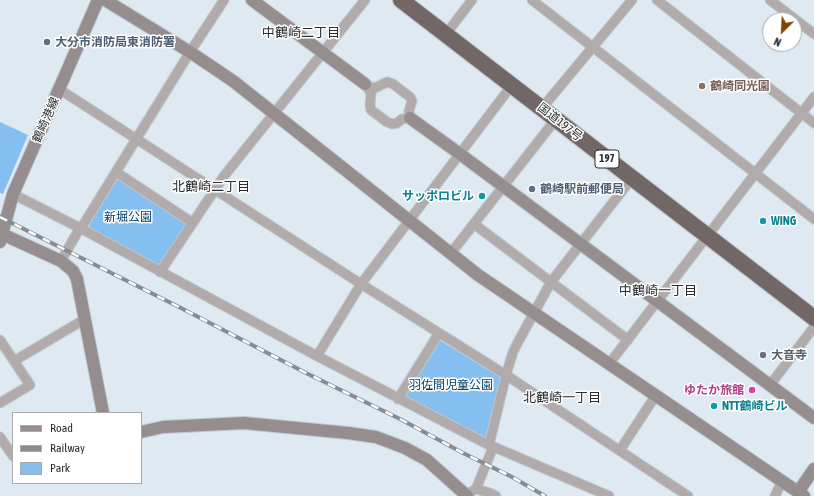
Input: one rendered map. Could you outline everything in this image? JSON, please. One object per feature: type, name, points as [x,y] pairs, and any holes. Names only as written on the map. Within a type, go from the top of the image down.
[{"type":"highway","name":"国道197号","points":[[401,0],[814,318]]},
{"type":"street","name":"鶴崎港線","points":[[1,236],[13,194],[98,0]]},
{"type":"street","points":[[105,0],[190,52],[233,81],[478,275],[801,494],[814,469]]},
{"type":"street","points":[[61,261],[136,138],[224,0]]},
{"type":"street","points":[[252,0],[365,84],[375,88],[390,82],[405,92],[412,99],[409,111],[410,118]]},
{"type":"street","points":[[160,272],[224,176],[365,0]]},
{"type":"street","points":[[446,34],[472,0]]},
{"type":"street","points":[[532,0],[814,219]]},
{"type":"street","points":[[542,108],[632,0]]},
{"type":"street","points":[[658,0],[814,123]]},
{"type":"street","points":[[770,0],[814,34]]},
{"type":"street","points":[[365,84],[371,93],[370,108],[387,122],[394,124],[402,119],[410,118],[581,243],[814,418]]},
{"type":"street","points":[[317,356],[361,284],[512,85]]},
{"type":"street","points":[[60,89],[361,284],[506,375],[688,496]]},
{"type":"street","points":[[609,364],[814,97]]},
{"type":"street","points":[[451,253],[556,119]]},
{"type":"street","points":[[116,172],[193,223]]},
{"type":"street","points":[[470,493],[491,446],[506,375],[513,352],[518,342],[551,282],[632,178]]},
{"type":"street","points":[[13,194],[82,225],[160,272],[398,399],[491,446],[609,496]]},
{"type":"street","points":[[474,224],[628,340]]},
{"type":"street","points":[[1,236],[61,261],[73,271],[77,279],[103,412]]},
{"type":"street","points":[[14,360],[85,320]]},
{"type":"street","points":[[770,385],[814,327]]},
{"type":"street","points":[[398,399],[439,333]]},
{"type":"street","points":[[0,340],[30,385],[0,403]]},
{"type":"street","points":[[620,450],[656,395]]},
{"type":"street","points":[[142,432],[163,427],[244,423],[376,437],[405,448],[427,460],[470,493],[496,496]]},
{"type":"street","points":[[0,437],[12,455]]},
{"type":"street","points":[[775,496],[782,481]]},
{"type":"green space","points":[[0,122],[28,135],[3,194],[0,193]]},
{"type":"green space","name":"新堀公園","points":[[120,179],[186,221],[186,225],[161,264],[157,266],[90,228],[89,225],[115,180]]},
{"type":"green space","name":"羽佐間児童公園","points":[[441,341],[500,377],[501,381],[486,437],[483,438],[404,399],[403,394],[437,342]]},
{"type":"railway","points":[[0,217],[306,373],[400,419],[463,453],[512,477],[545,496]]},
{"type":"place","name":"大分市消防局東消防署","points":[[47,42]]},
{"type":"place","name":"鶴崎同光園","points":[[702,86]]},
{"type":"place","name":"鶴崎駅前郵便局","points":[[532,189]]},
{"type":"place","name":"サッポロビル","points":[[482,196]]},
{"type":"place","name":"WING","points":[[763,221]]},
{"type":"place","name":"大音寺","points":[[763,355]]},
{"type":"place","name":"ゆたか旅館","points":[[752,390]]},
{"type":"place","name":"NTT鶴崎ビル","points":[[714,406]]},
{"type":"district","name":"中鶴崎二丁目","points":[[301,33]]},
{"type":"district","name":"北鶴崎二丁目","points":[[211,187]]},
{"type":"district","name":"中鶴崎一丁目","points":[[658,291]]},
{"type":"district","name":"北鶴崎一丁目","points":[[562,398]]}]
